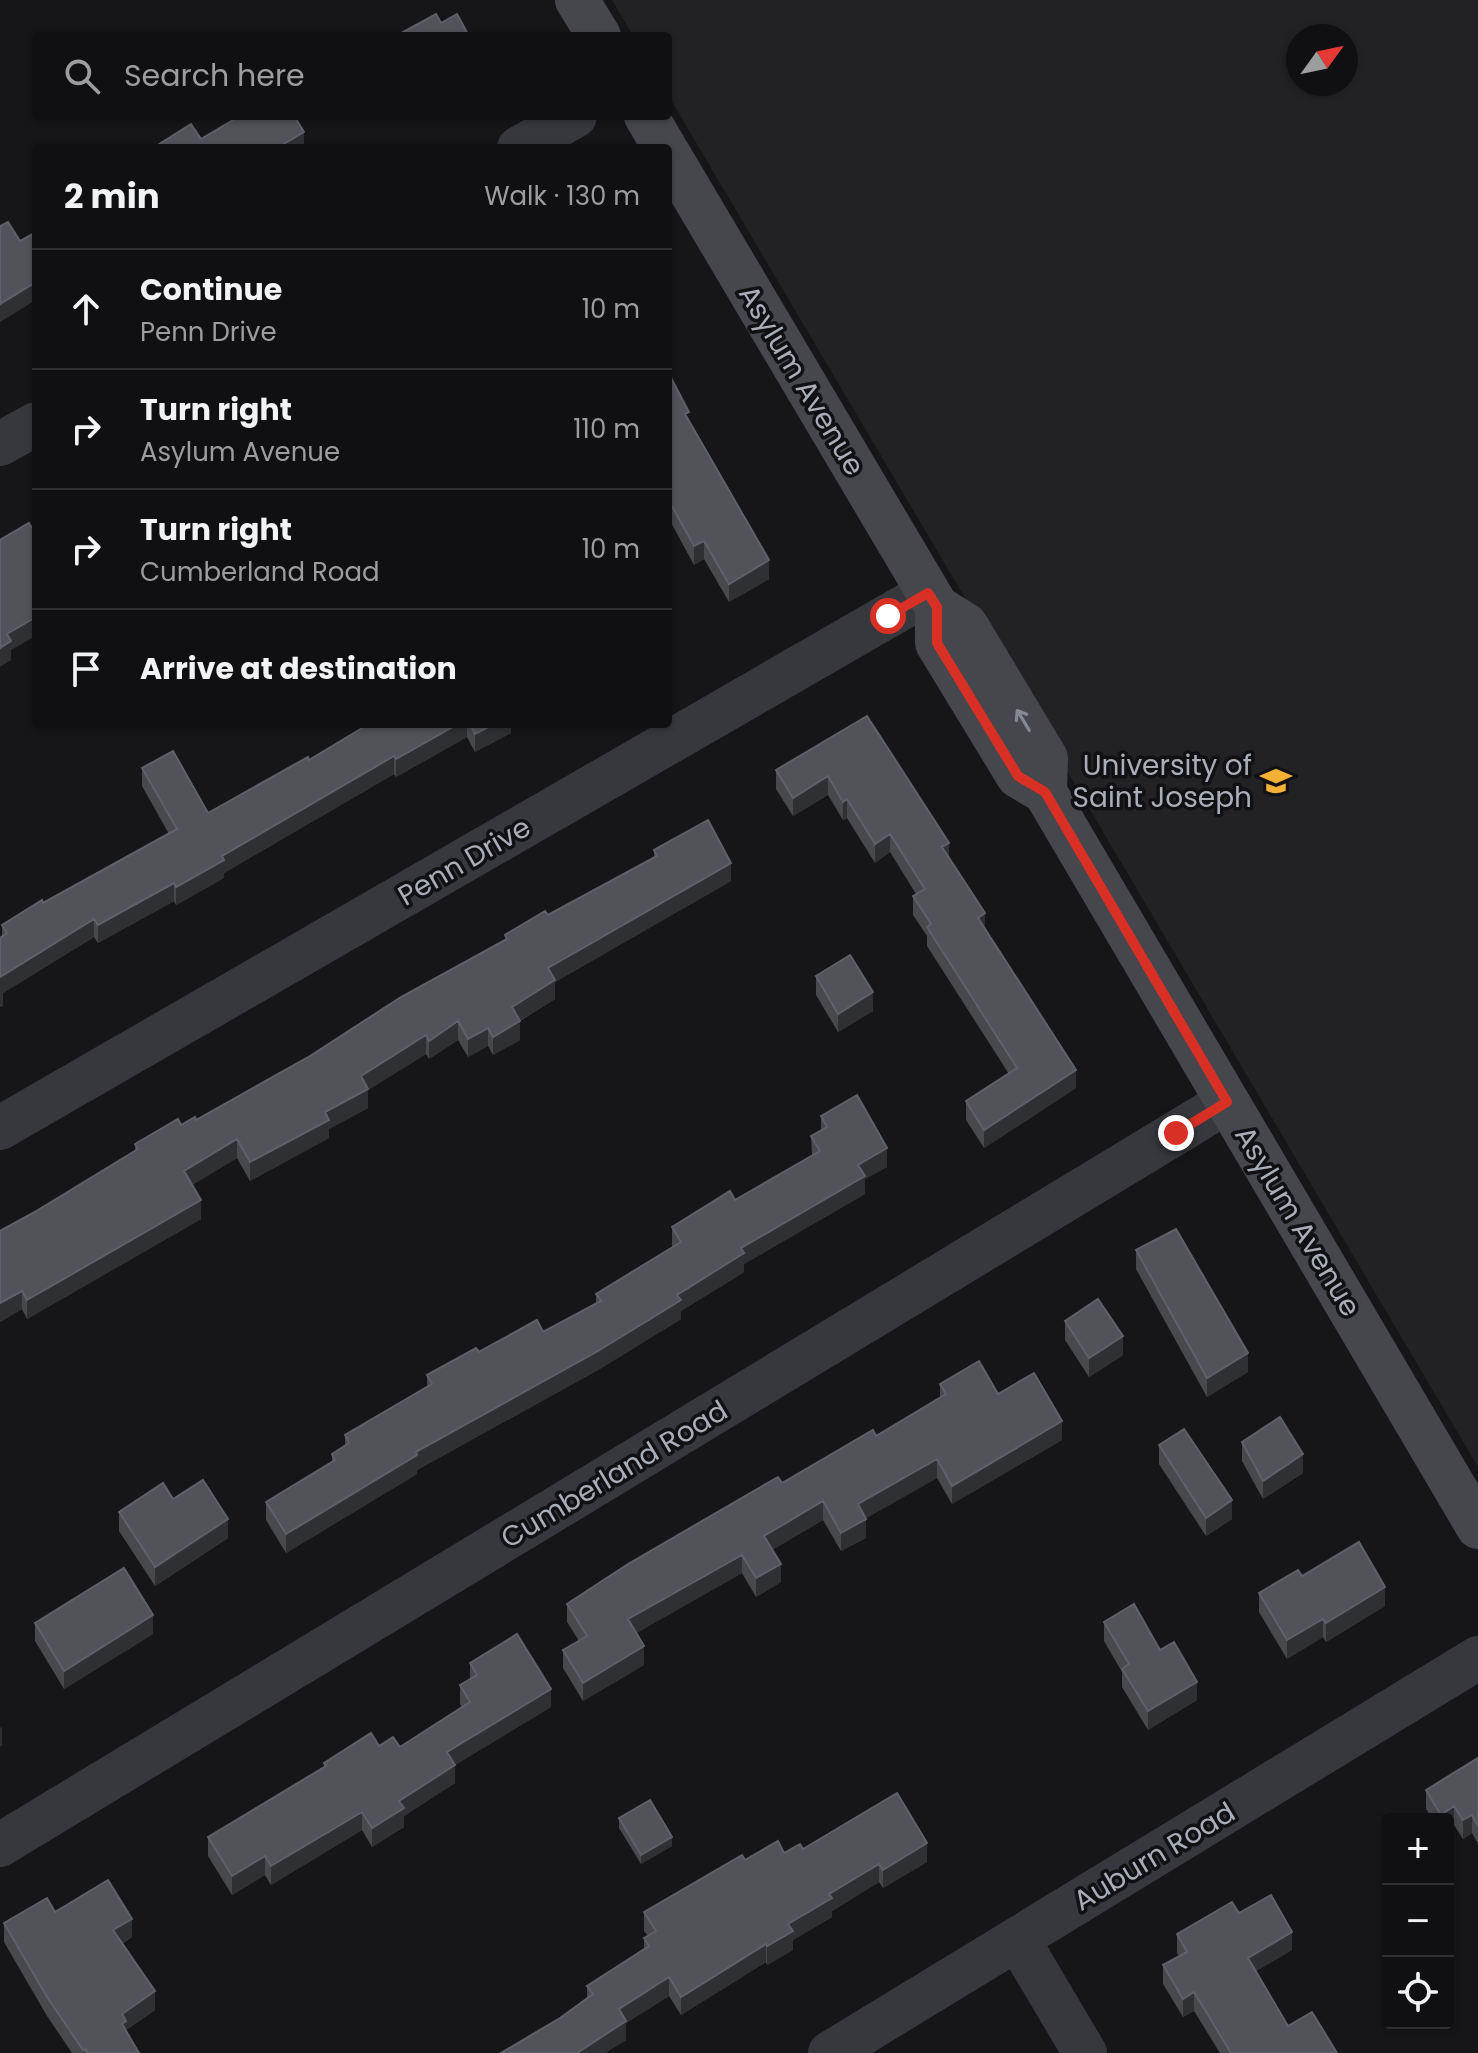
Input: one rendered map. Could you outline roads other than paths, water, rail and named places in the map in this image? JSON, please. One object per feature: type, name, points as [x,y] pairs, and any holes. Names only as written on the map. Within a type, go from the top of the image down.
[{"type":"main road","points":[[577,0],[597,32]]},
{"type":"main road","points":[[648,120],[663,144]]},
{"type":"main road","name":"Asylum Avenue","points":[[672,160],[932,600],[966,625],[1046,758],[1045,792],[1478,1527]]},
{"type":"street","points":[[526,144],[568,120]]},
{"type":"street","points":[[0,444],[32,426]]},
{"type":"street","name":"Penn Drive","points":[[0,1128],[932,600]]},
{"type":"street","name":"Cumberland Road","points":[[0,1845],[1227,1102]]},
{"type":"street","name":"Auburn Road","points":[[830,2053],[1478,1658]]},
{"type":"street","points":[[1018,1940],[1085,2053]]},
{"type":"place","name":"University of Saint Joseph","points":[[1276,781]]}]
